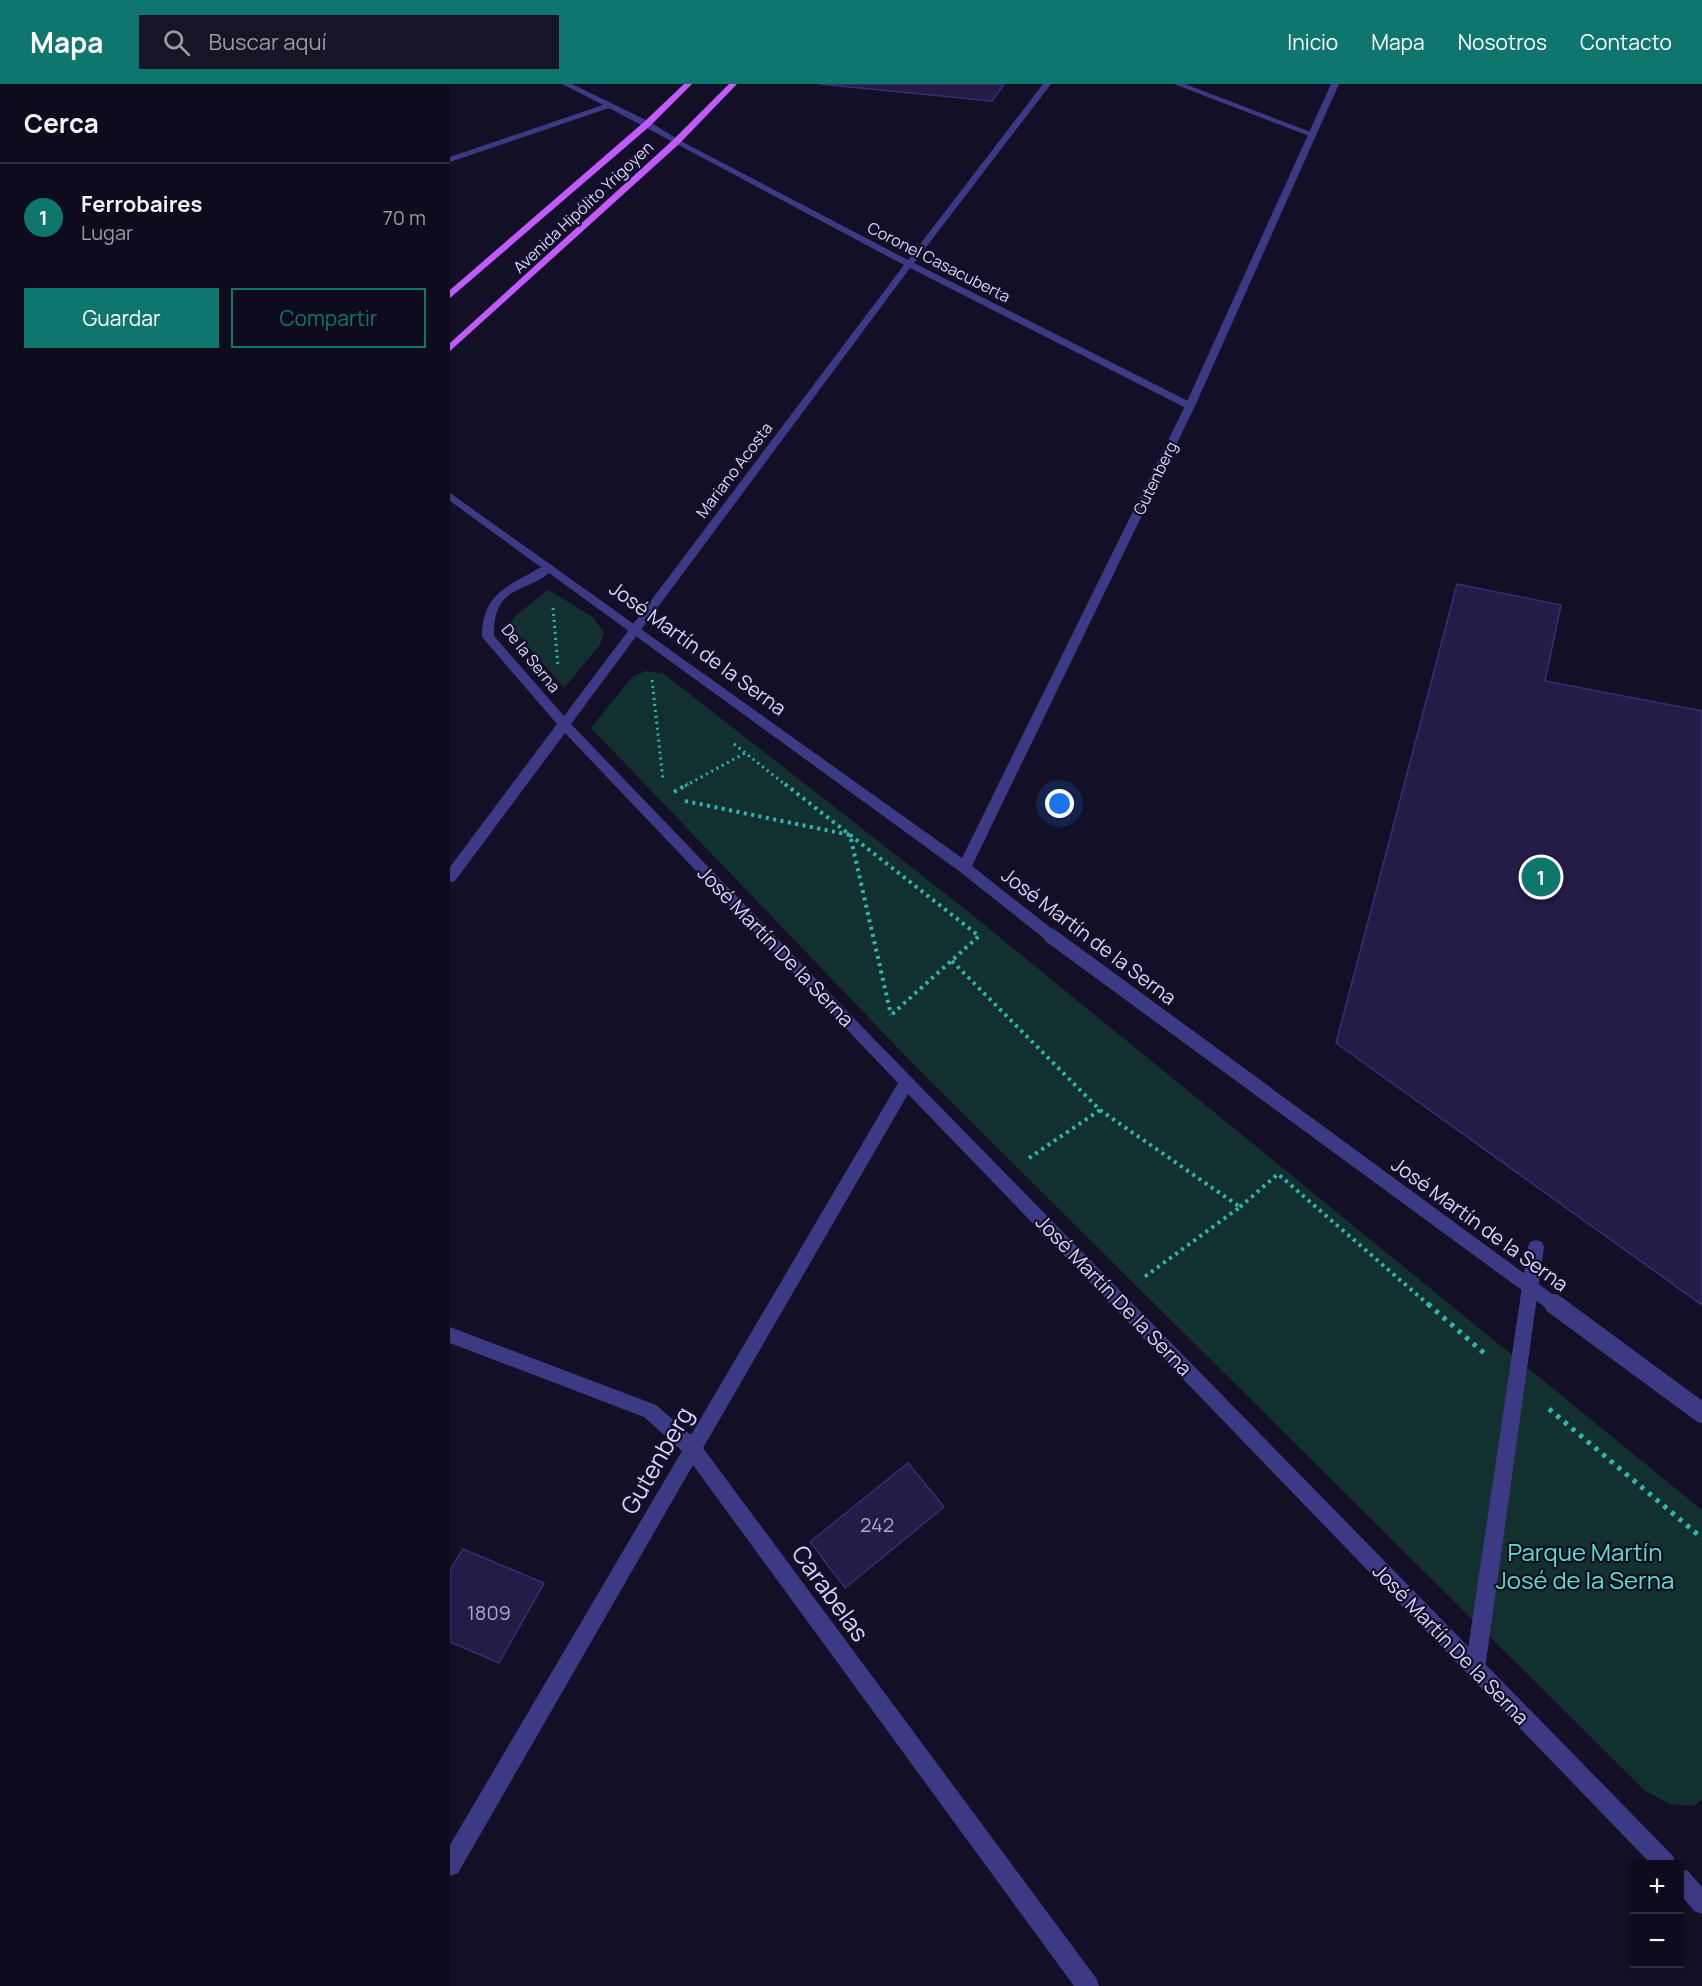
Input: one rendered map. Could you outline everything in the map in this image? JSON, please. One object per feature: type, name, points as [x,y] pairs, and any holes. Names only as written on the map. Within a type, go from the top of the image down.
[{"type":"main road","name":"Avenida Hipólito Yrigoyen","points":[[450,295],[647,124],[688,84]]},
{"type":"main road","name":"Avenida Hipólito Yrigoyen","points":[[450,348],[676,142],[733,84]]},
{"type":"street","name":"Coronel Casacuberta","points":[[566,84],[647,124],[676,142],[909,264],[1190,406]]},
{"type":"street","name":"Mariano Acosta","points":[[450,878],[456,861],[564,724],[1047,84]]},
{"type":"street","points":[[1178,84],[1312,134]]},
{"type":"street","name":"Gutenberg","points":[[964,867],[1190,406],[1335,84]]},
{"type":"street","points":[[450,160],[608,106]]},
{"type":"street","name":"José Martín de la Serna","points":[[450,496],[964,867],[1012,906],[1702,1413]]},
{"type":"street","name":"De la Serna","points":[[549,568],[503,594],[490,608],[486,621],[488,637],[564,724]]},
{"type":"street","name":"José Martín De la Serna","points":[[564,724],[865,1039],[1661,1860]]},
{"type":"street","name":"Gutenberg","points":[[450,1864],[907,1082]]},
{"type":"street","points":[[1475,1669],[1536,1247]]},
{"type":"street","name":"Carabelas","points":[[450,1335],[650,1411],[692,1448],[1088,1986]]},
{"type":"street","points":[[1684,1884],[1702,1903]]},
{"type":"path","points":[[549,568],[564,724]]},
{"type":"path","points":[[618,653],[661,687]]},
{"type":"path","points":[[652,680],[665,797]]},
{"type":"path","points":[[726,738],[979,936],[865,1039]]},
{"type":"path","points":[[645,809],[745,753]]},
{"type":"path","points":[[665,797],[850,836]]},
{"type":"path","points":[[850,836],[891,1016]]},
{"type":"path","points":[[952,961],[1100,1110],[1240,1207]]},
{"type":"path","points":[[1000,1178],[1100,1110]]},
{"type":"path","points":[[1117,1298],[1240,1207],[1278,1174],[1702,1538]]},
{"type":"green space","points":[[548,590],[593,617],[604,633],[600,645],[564,688],[510,625],[515,616]]},
{"type":"green space","name":"Parque Martín José de la Serna","points":[[646,671],[663,673],[965,909],[1702,1510],[1702,1799],[1694,1806],[1669,1804],[1644,1790],[919,1070],[591,728],[632,677]]},
{"type":"building","points":[[819,84],[1004,84],[992,101]]},
{"type":"building","points":[[1457,584],[1561,605],[1545,681],[1702,711],[1702,1305],[1336,1043]]},
{"type":"building","points":[[908,1463],[944,1507],[845,1588],[810,1542]]},
{"type":"building","points":[[463,1549],[544,1583],[499,1663],[450,1642],[450,1570]]},
{"type":"place","name":"Ferrobaires","points":[[1541,877]]}]
